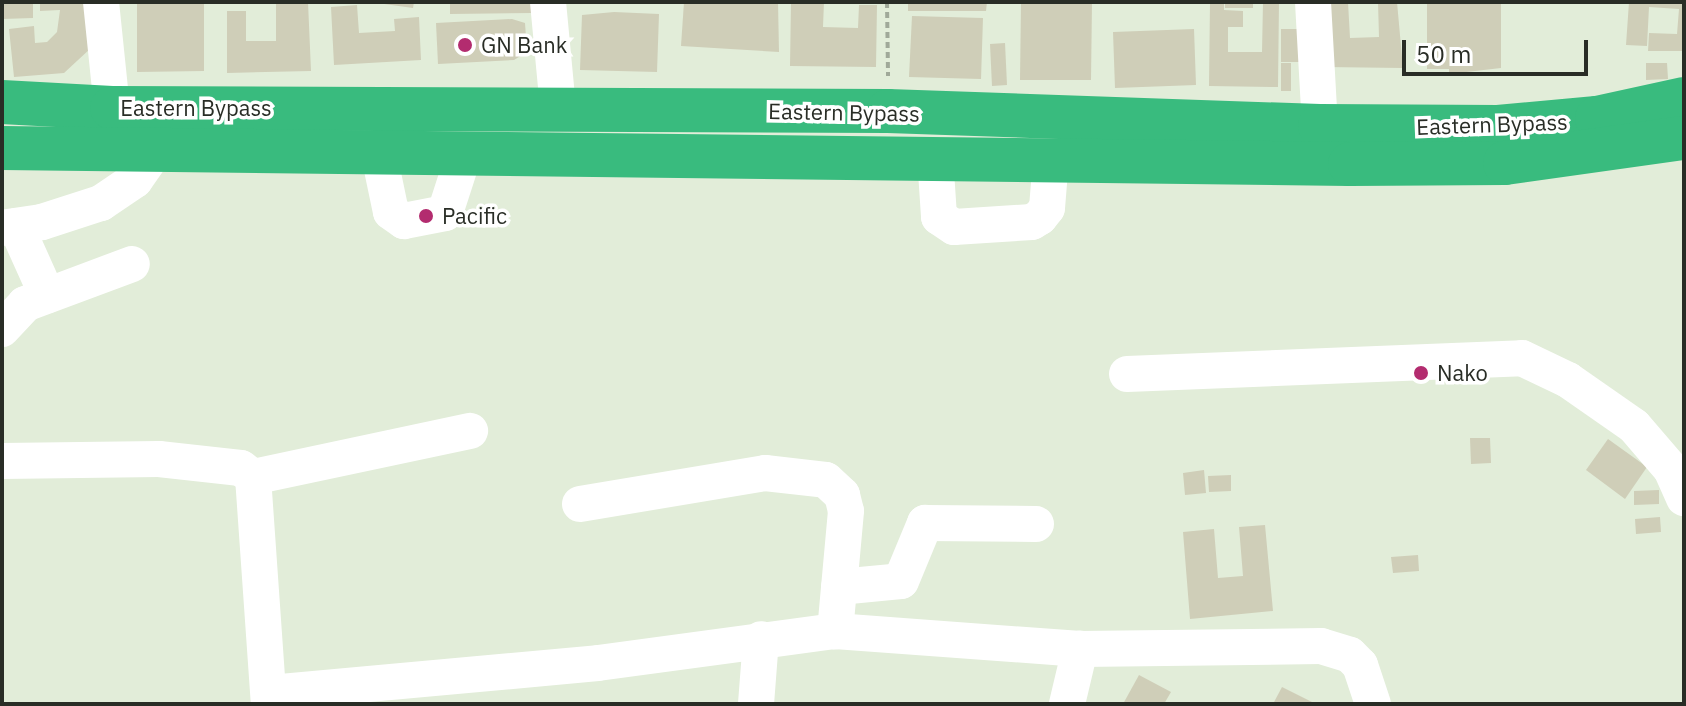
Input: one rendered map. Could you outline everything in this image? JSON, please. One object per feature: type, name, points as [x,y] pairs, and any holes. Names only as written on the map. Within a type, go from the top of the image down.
[{"type":"highway","name":"Eastern Bypass","points":[[2,102],[112,108],[888,111],[1320,126],[1498,127],[1597,118],[1684,99]]},
{"type":"highway","name":"Eastern Bypass","points":[[2,148],[1505,163],[1684,138]]},
{"type":"street","points":[[101,2],[112,108]]},
{"type":"street","points":[[548,2],[558,108]]},
{"type":"street","points":[[1313,2],[1320,126]]},
{"type":"street","points":[[47,295],[9,227],[101,203],[135,180],[157,149]]},
{"type":"street","points":[[378,150],[391,212],[404,221],[445,213],[465,151]]},
{"type":"street","points":[[935,156],[939,217],[954,227],[1032,222],[1040,217],[1047,208],[1051,158]]},
{"type":"street","points":[[2,329],[25,304],[132,264]]},
{"type":"street","points":[[1127,374],[1522,358],[1568,380],[1634,426],[1671,469],[1684,498]]},
{"type":"street","points":[[253,477],[470,431]]},
{"type":"street","points":[[2,461],[159,459],[241,468],[253,477],[270,698],[598,663],[835,631],[1080,649],[1321,646],[1350,655],[1360,665],[1373,704]]},
{"type":"street","points":[[580,504],[765,473],[826,480],[842,495],[846,511],[835,631]]},
{"type":"street","points":[[839,587],[901,581],[925,523],[1036,524]]},
{"type":"street","points":[[756,704],[761,639]]},
{"type":"street","points":[[1067,704],[1080,649]]},
{"type":"path","points":[[887,2],[888,111]]},
{"type":"building","points":[[2,2],[33,2],[33,18],[2,19]]},
{"type":"building","points":[[40,2],[97,2],[91,48],[64,73],[14,77],[9,29],[34,26],[35,43],[47,42],[57,32],[60,10],[40,11]]},
{"type":"building","points":[[204,2],[204,71],[137,72],[137,3]]},
{"type":"building","points":[[276,2],[308,2],[311,71],[227,73],[227,11],[246,11],[246,41],[276,41]]},
{"type":"building","points":[[370,2],[414,2],[413,8]]},
{"type":"building","points":[[450,2],[532,2],[532,13],[450,14]]},
{"type":"building","points":[[684,2],[778,2],[779,52],[681,46]]},
{"type":"building","points":[[791,2],[824,2],[823,27],[858,28],[859,5],[877,5],[876,67],[790,66]]},
{"type":"building","points":[[908,2],[987,2],[986,11],[908,11]]},
{"type":"building","points":[[1021,2],[1092,2],[1091,80],[1020,80]]},
{"type":"building","points":[[1210,2],[1224,2],[1224,10],[1243,11],[1243,27],[1228,27],[1228,52],[1262,52],[1263,2],[1279,2],[1278,87],[1209,86]]},
{"type":"building","points":[[1225,2],[1253,2],[1253,8],[1225,8]]},
{"type":"building","points":[[1326,2],[1348,2],[1350,38],[1379,37],[1378,2],[1397,2],[1403,68],[1325,67]]},
{"type":"building","points":[[1427,2],[1501,2],[1501,68],[1449,74],[1449,69],[1427,69]]},
{"type":"building","points":[[1629,2],[1684,2],[1684,51],[1648,51],[1649,33],[1677,34],[1679,9],[1649,7],[1647,46],[1626,45]]},
{"type":"building","points":[[357,5],[359,33],[395,31],[394,19],[419,17],[421,60],[334,65],[331,7]]},
{"type":"building","points":[[614,12],[659,14],[657,72],[580,70],[582,15]]},
{"type":"building","points":[[912,16],[983,18],[981,79],[909,77]]},
{"type":"building","points":[[512,19],[525,23],[527,52],[514,60],[438,64],[436,23]]},
{"type":"building","points":[[1194,29],[1196,85],[1115,88],[1113,32]]},
{"type":"building","points":[[1281,29],[1299,29],[1299,62],[1281,62]]},
{"type":"building","points":[[1005,43],[1007,85],[992,86],[990,44]]},
{"type":"building","points":[[1281,63],[1291,63],[1291,91],[1281,91]]},
{"type":"building","points":[[1646,63],[1667,63],[1668,79],[1646,80]]},
{"type":"building","points":[[1470,438],[1490,438],[1491,463],[1471,464]]},
{"type":"building","points":[[1608,439],[1647,467],[1625,499],[1586,470]]},
{"type":"building","points":[[1204,470],[1206,493],[1185,495],[1183,473]]},
{"type":"building","points":[[1231,475],[1231,491],[1209,492],[1208,476]]},
{"type":"building","points":[[1659,490],[1659,504],[1634,505],[1634,491]]},
{"type":"building","points":[[1660,517],[1661,532],[1636,534],[1635,519]]},
{"type":"building","points":[[1265,525],[1273,611],[1190,619],[1183,532],[1214,529],[1218,578],[1243,576],[1239,527]]},
{"type":"building","points":[[1418,555],[1419,571],[1393,573],[1391,557]]},
{"type":"building","points":[[1139,675],[1171,692],[1164,704],[1123,704]]},
{"type":"building","points":[[1282,687],[1316,704],[1273,704]]},
{"type":"place","name":"GN Bank","points":[[465,45]]},
{"type":"place","name":"Pacific","points":[[426,216]]},
{"type":"place","name":"Nako","points":[[1421,373]]}]
